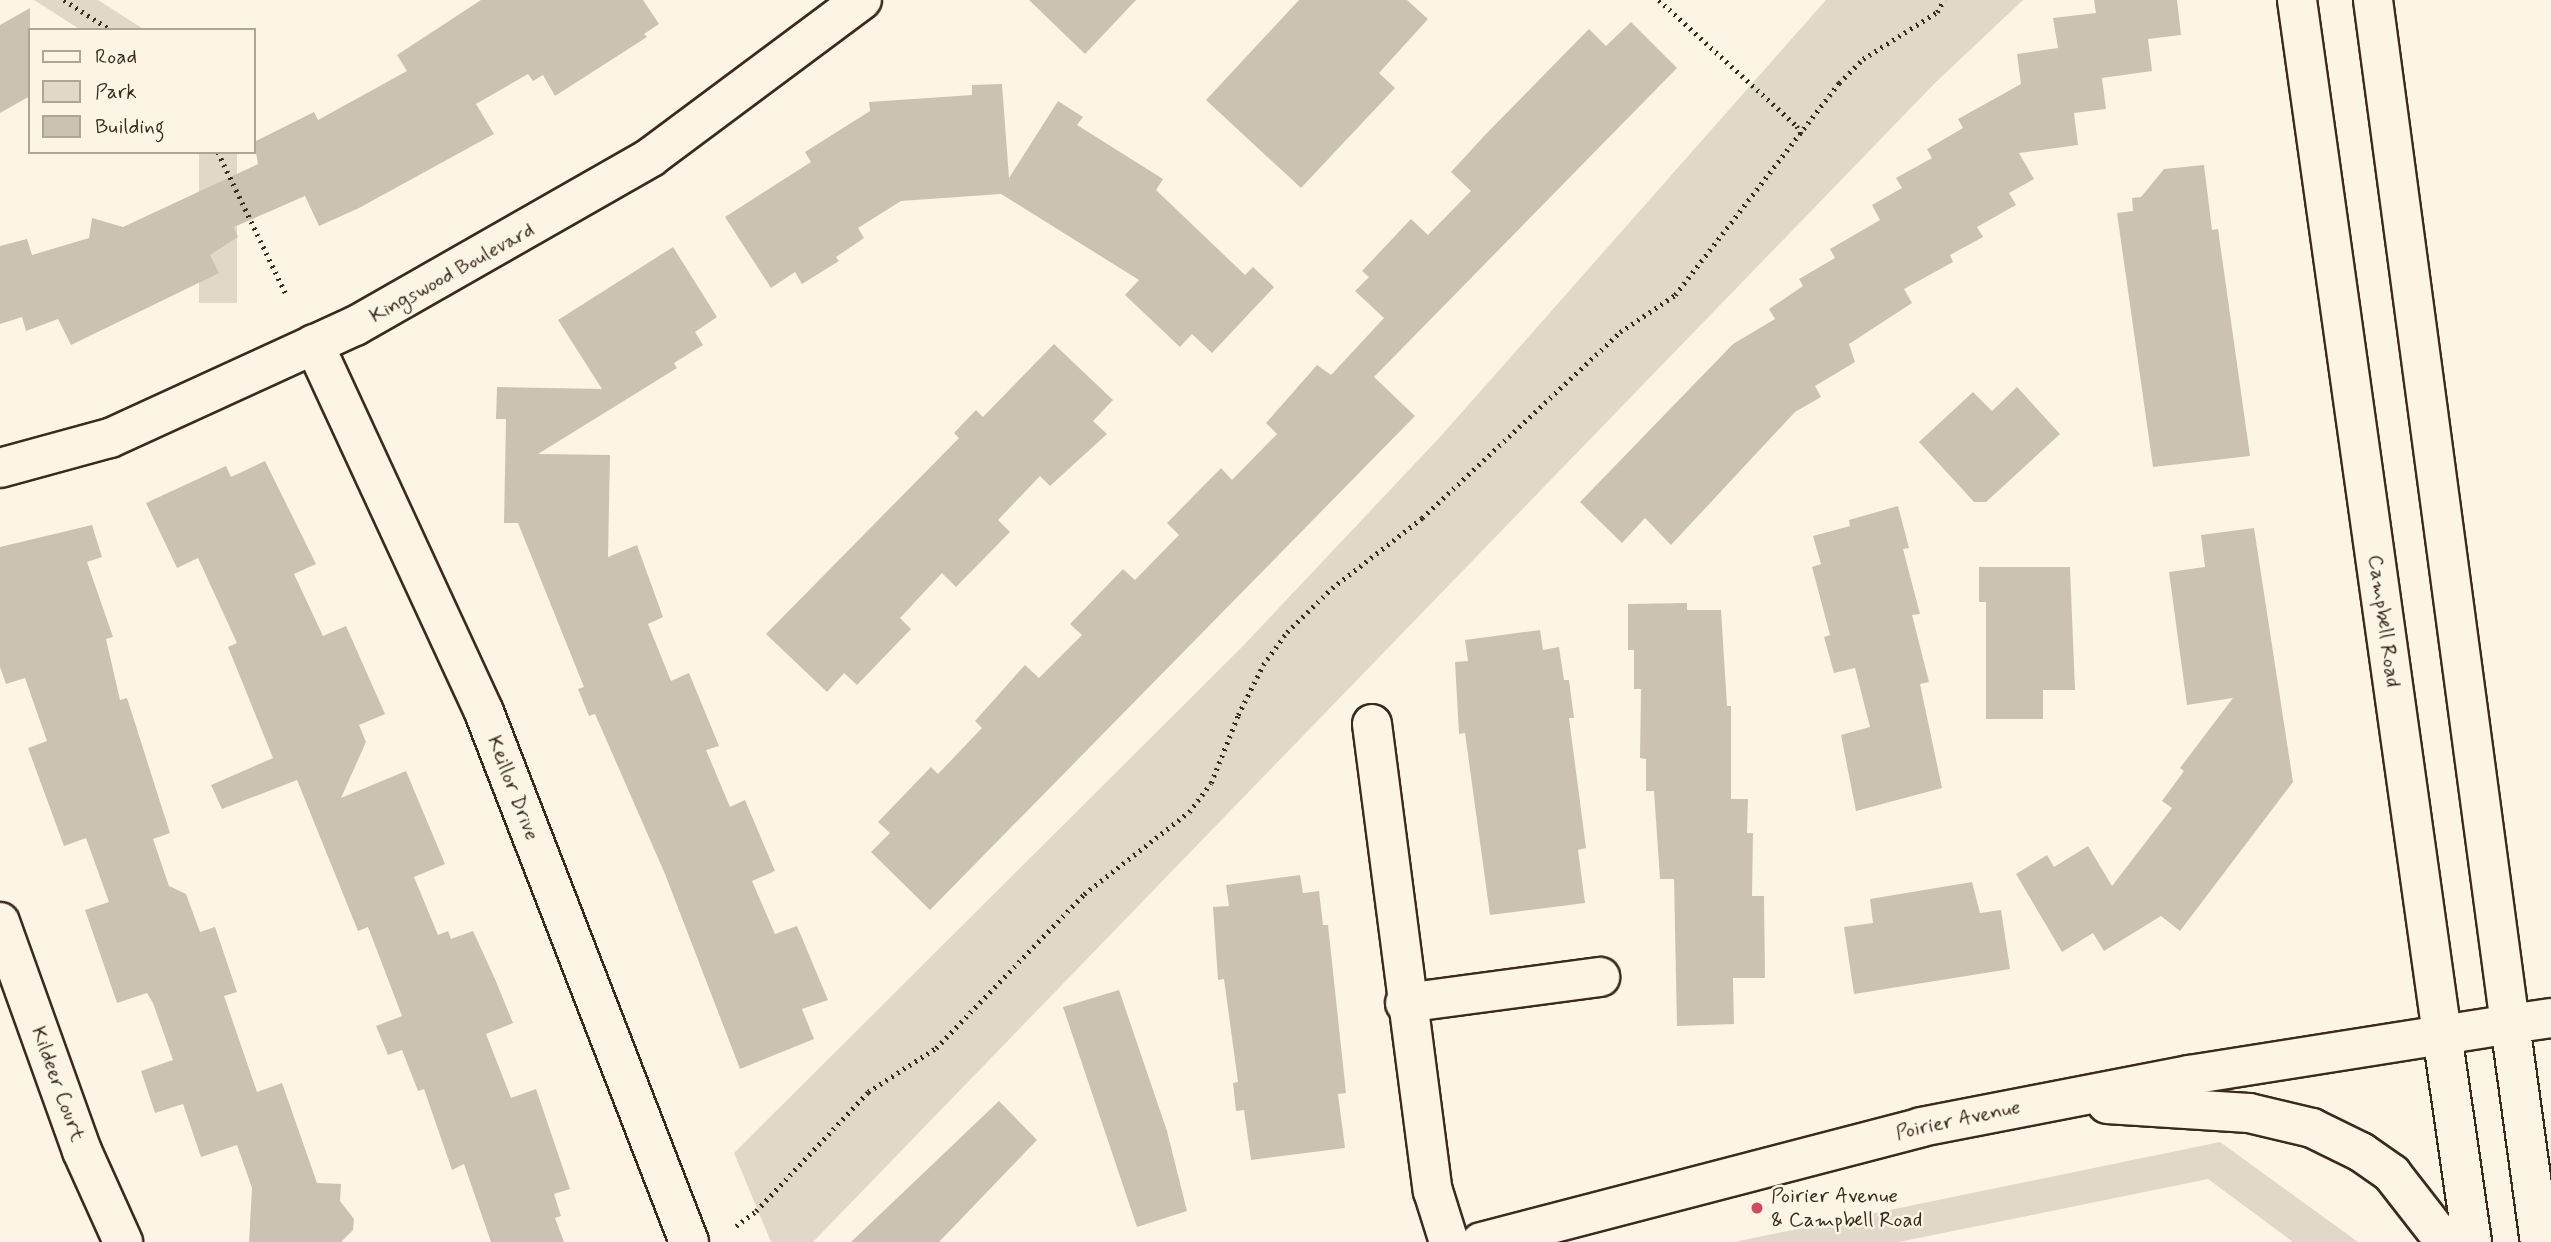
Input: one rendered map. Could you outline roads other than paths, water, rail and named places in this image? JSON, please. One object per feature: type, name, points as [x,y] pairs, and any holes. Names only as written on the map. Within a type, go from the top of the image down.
[{"type":"street","name":"Kingswood Boulevard","points":[[0,468],[110,438],[314,344],[511,241],[652,157],[862,0]]},
{"type":"street","name":"Campbell Road","points":[[2297,0],[2472,1242]]},
{"type":"street","points":[[2374,0],[2540,1242]]},
{"type":"street","name":"Keillor Drive","points":[[314,344],[484,712],[689,1242]]},
{"type":"street","points":[[1372,724],[1405,1003],[1433,1191],[1449,1242]]},
{"type":"street","name":"Kildeer Court","points":[[0,922],[82,1151],[123,1242]]},
{"type":"street","points":[[1405,1003],[1600,977]]},
{"type":"street","name":"Poirier Avenue","points":[[1481,1242],[1844,1144],[2046,1101],[2551,1018]]},
{"type":"street","points":[[2046,1101],[2249,1113],[2312,1128],[2361,1152],[2392,1174],[2445,1242]]},
{"type":"place","name":"Poirier Avenue & Campbell Road","points":[[1757,1208]]}]
